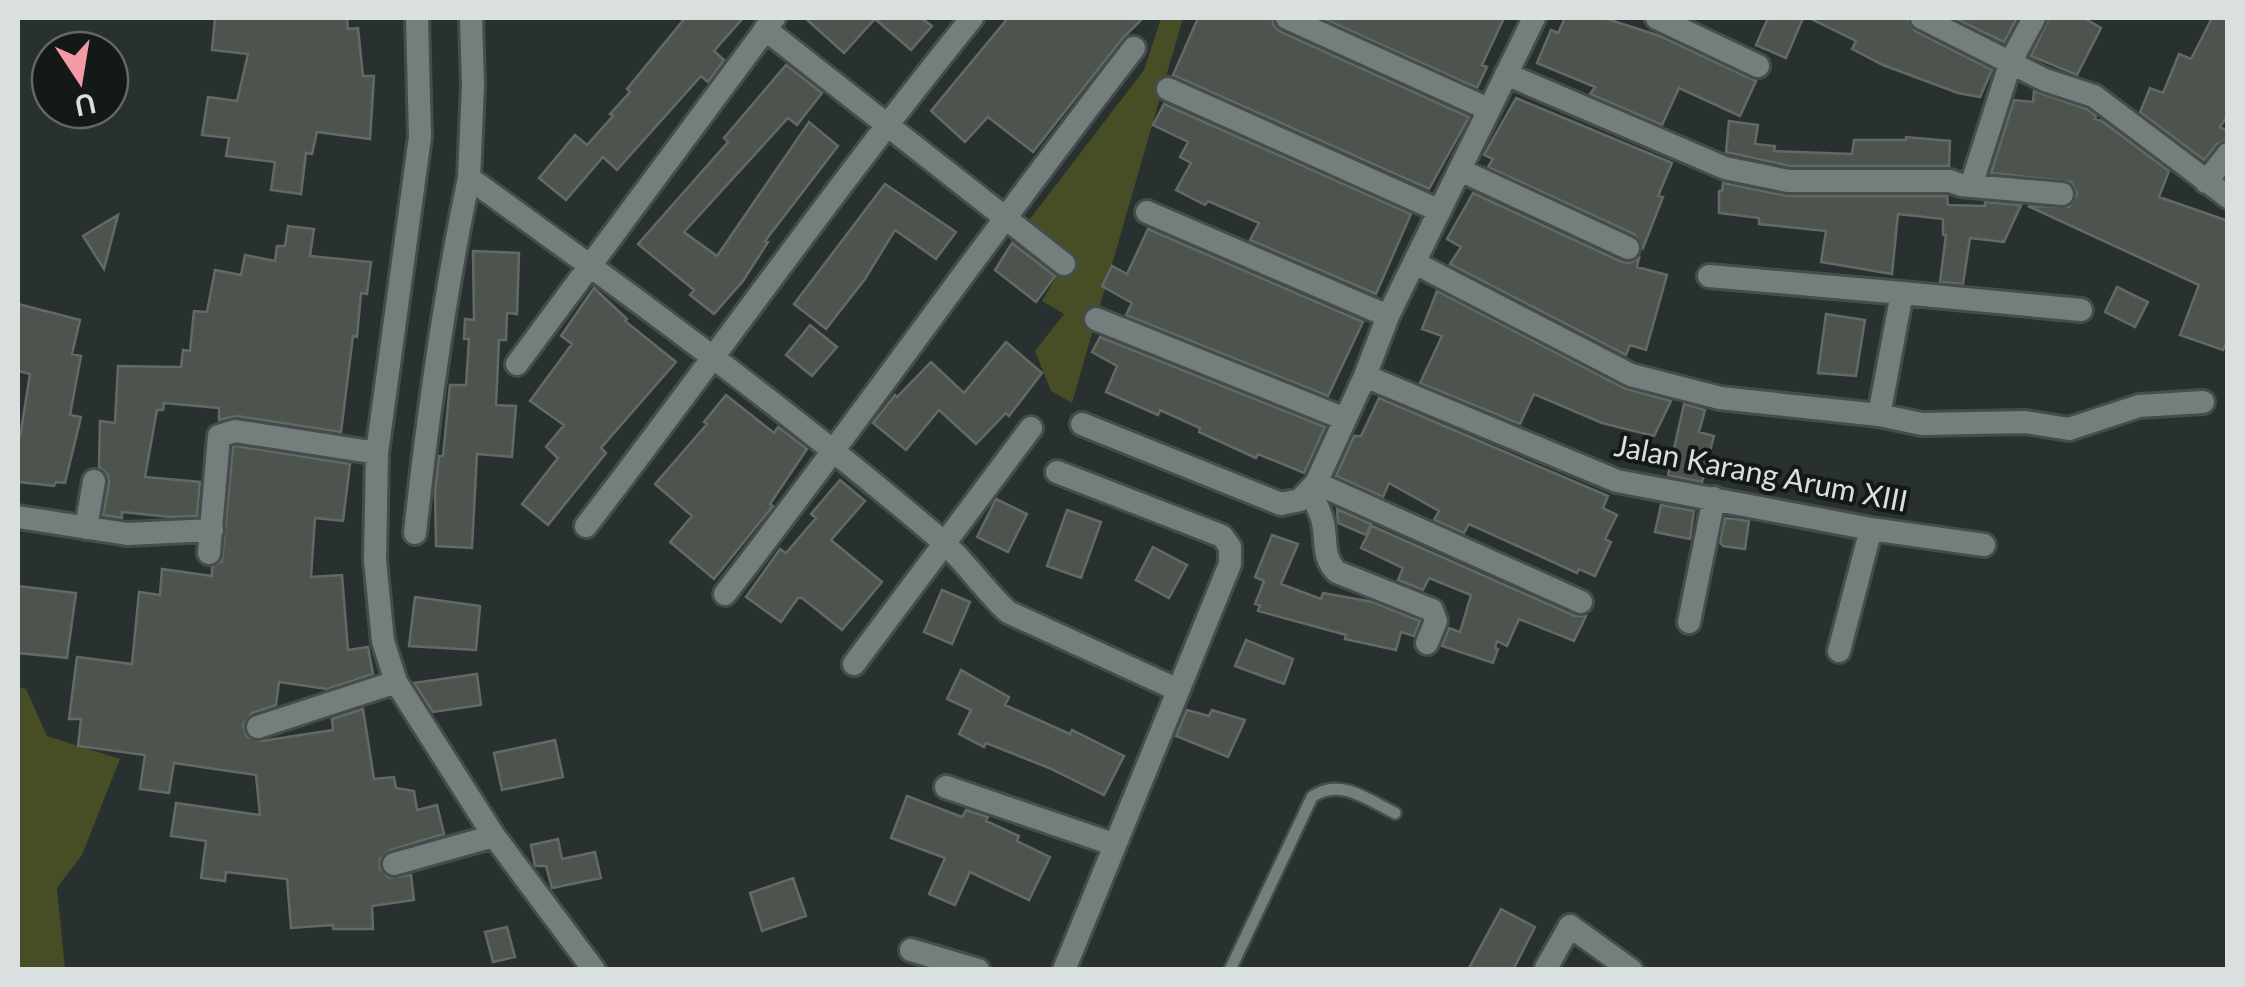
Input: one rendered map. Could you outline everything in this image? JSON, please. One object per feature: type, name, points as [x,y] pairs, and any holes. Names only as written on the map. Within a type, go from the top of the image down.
[{"type":"street","points":[[417,18],[420,137],[377,453],[376,560],[383,641],[396,682],[494,836],[594,970]]},
{"type":"street","points":[[415,533],[449,272],[470,178],[471,18]]},
{"type":"street","points":[[586,526],[716,357],[886,124],[972,18]]},
{"type":"street","points":[[1287,18],[1488,109]]},
{"type":"street","points":[[1082,424],[1281,504],[1300,500],[1313,487],[1366,376],[1388,316],[1534,18]]},
{"type":"street","points":[[1657,18],[1758,66]]},
{"type":"street","points":[[1922,18],[2045,80],[2108,104],[2228,197]]},
{"type":"street","points":[[1972,186],[2011,61],[2034,18]]},
{"type":"street","points":[[518,364],[770,23],[886,124],[1064,264]]},
{"type":"street","points":[[725,594],[833,454],[1004,216],[1134,48]]},
{"type":"street","points":[[1506,74],[1725,168],[1788,181],[1950,181],[2062,194]]},
{"type":"street","points":[[1168,89],[1440,212]]},
{"type":"street","points":[[2206,182],[2228,154]]},
{"type":"street","points":[[1460,170],[1628,248]]},
{"type":"street","points":[[470,178],[716,357],[944,543],[1008,612],[1178,690]]},
{"type":"street","points":[[1147,212],[1388,316]]},
{"type":"street","points":[[1415,263],[1631,375],[1720,398],[1922,424],[2025,422],[2069,429],[2139,406],[2203,402]]},
{"type":"street","points":[[1709,276],[2081,310]]},
{"type":"street","points":[[1879,416],[1902,293]]},
{"type":"street","points":[[1096,319],[1344,419]]},
{"type":"street","name":"Jalan Karang Arum XIII","points":[[1366,376],[1617,481],[1871,530],[1984,544]]},
{"type":"street","points":[[854,664],[1031,428]]},
{"type":"street","points":[[18,517],[128,534],[211,541],[216,448],[219,436],[226,432],[377,453]]},
{"type":"street","points":[[1057,472],[1222,536],[1230,547],[1230,564],[1064,970]]},
{"type":"street","points":[[86,528],[94,481]]},
{"type":"street","points":[[1313,487],[1581,602]]},
{"type":"street","points":[[1313,487],[1330,566],[1432,610],[1436,621],[1428,643]]},
{"type":"street","points":[[1688,622],[1714,498]]},
{"type":"street","points":[[1839,651],[1871,530]]},
{"type":"street","points":[[258,727],[396,682]]},
{"type":"street","points":[[946,787],[1113,844]]},
{"type":"street","points":[[394,864],[494,836]]},
{"type":"street","points":[[1546,968],[1570,926],[1630,970]]},
{"type":"street","points":[[910,950],[978,970]]},
{"type":"lane","points":[[1230,970],[1312,797],[1336,786],[1395,813]]},
{"type":"green space","points":[[1161,18],[1183,18],[1072,403],[1051,391],[1035,351],[1064,314],[1042,301],[1067,258],[1026,224],[1144,70]]},
{"type":"green space","points":[[18,687],[26,689],[47,736],[120,759],[82,855],[57,888],[65,969],[18,969]]},
{"type":"building","points":[[215,18],[347,18],[348,29],[358,28],[363,76],[374,76],[370,139],[317,132],[312,154],[306,153],[301,194],[271,190],[275,162],[226,156],[229,138],[202,135],[208,97],[237,101],[248,54],[212,50]]},
{"type":"building","points":[[685,18],[743,18],[714,51],[724,60],[708,82],[701,76],[617,170],[603,157],[566,200],[539,178],[575,135],[587,145]]},
{"type":"building","points":[[805,18],[921,18],[932,26],[911,50],[875,19],[844,53]]},
{"type":"building","points":[[1008,18],[1143,18],[1033,152],[988,117],[965,142],[931,111]]},
{"type":"building","points":[[1198,18],[1272,18],[1281,32],[1469,117],[1429,189],[1173,75]]},
{"type":"building","points":[[1322,18],[1504,18],[1482,65],[1487,67],[1477,88]]},
{"type":"building","points":[[1565,18],[1604,18],[1660,36],[1756,81],[1740,116],[1679,88],[1662,125],[1590,94],[1595,87],[1537,63],[1551,30],[1558,33]]},
{"type":"building","points":[[1768,18],[1803,18],[1786,58],[1756,45]]},
{"type":"building","points":[[1809,18],[1907,18],[1915,31],[1992,70],[1980,97],[1958,93],[1883,65],[1852,49],[1856,41]]},
{"type":"building","points":[[1954,18],[2017,18],[2004,42]]},
{"type":"building","points":[[2049,18],[2084,18],[2101,28],[2077,75],[2031,56]]},
{"type":"building","points":[[2212,18],[2228,18],[2228,115],[2220,127],[2228,131],[2228,139],[2217,144],[2204,160],[2140,112],[2150,88],[2163,93],[2179,54],[2191,59]]},
{"type":"building","points":[[786,65],[822,93],[797,125],[788,118],[684,232],[717,256],[809,122],[838,146],[765,241],[768,242],[743,281],[714,314],[690,295],[694,290],[638,244],[728,142],[724,138]]},
{"type":"building","points":[[2034,91],[2087,109],[2095,119],[2169,171],[2159,197],[2228,221],[2228,339],[2223,350],[2180,335],[2199,285],[2028,206],[2069,207],[2077,194],[2071,182],[1991,173],[2014,100],[2033,102]]},
{"type":"building","points":[[1516,98],[1672,163],[1643,248],[1634,234],[1488,167],[1493,159],[1484,155]]},
{"type":"building","points":[[1164,104],[1411,214],[1376,294],[1250,240],[1259,223],[1208,201],[1205,205],[1176,190],[1191,163],[1180,157],[1188,142],[1153,125]]},
{"type":"building","points":[[1729,121],[1758,125],[1755,144],[1775,146],[1774,151],[1852,154],[1854,140],[1906,137],[1950,141],[1949,166],[1790,166],[1726,152]]},
{"type":"building","points":[[1723,183],[1788,196],[1947,196],[1948,205],[2021,205],[2004,242],[1970,238],[1963,284],[1940,282],[1946,235],[1943,219],[1898,214],[1892,274],[1821,262],[1826,231],[1759,224],[1759,218],[1719,213]]},
{"type":"building","points":[[885,184],[956,232],[936,259],[895,230],[865,279],[826,329],[794,304]]},
{"type":"building","points":[[1473,193],[1622,262],[1639,258],[1637,267],[1667,275],[1646,350],[1630,345],[1626,355],[1450,264],[1461,247],[1447,239]]},
{"type":"building","points":[[118,215],[104,269],[83,236]]},
{"type":"building","points":[[288,226],[314,229],[310,256],[371,262],[367,294],[361,293],[357,337],[353,336],[341,432],[237,416],[219,420],[219,408],[164,403],[163,410],[157,410],[145,477],[200,482],[197,516],[122,512],[122,518],[103,515],[109,483],[108,475],[99,467],[100,421],[115,423],[118,366],[181,367],[183,350],[190,351],[194,311],[207,312],[215,270],[241,275],[245,255],[275,261],[277,246],[285,246]]},
{"type":"building","points":[[1148,229],[1363,322],[1328,396],[1126,315],[1132,303],[1102,286],[1112,266],[1127,274]]},
{"type":"building","points":[[1012,243],[1055,276],[1036,302],[995,270]]},
{"type":"building","points":[[473,251],[519,253],[517,314],[507,313],[506,340],[499,340],[496,405],[516,406],[512,457],[477,454],[472,548],[436,546],[435,492],[450,385],[466,385],[469,339],[464,339],[465,319],[474,320]]},
{"type":"building","points":[[2117,287],[2148,302],[2135,327],[2105,312]]},
{"type":"building","points":[[594,288],[625,321],[676,362],[601,448],[606,453],[548,525],[522,504],[558,458],[546,447],[564,425],[530,401],[572,344],[561,336]]},
{"type":"building","points":[[1437,291],[1624,388],[1671,401],[1654,436],[1602,423],[1534,394],[1520,424],[1420,383],[1442,336],[1422,329]]},
{"type":"building","points":[[18,304],[80,320],[72,354],[81,356],[70,415],[81,417],[65,483],[56,482],[54,486],[18,482],[18,437],[30,374],[18,371]]},
{"type":"building","points":[[1826,314],[1865,320],[1856,376],[1818,373]]},
{"type":"building","points":[[810,325],[837,347],[812,376],[786,355]]},
{"type":"building","points":[[1100,337],[1325,427],[1304,473],[1258,454],[1256,458],[1160,410],[1158,415],[1106,392],[1117,366],[1092,352]]},
{"type":"building","points":[[1006,342],[1042,373],[1009,416],[1006,413],[976,444],[939,410],[906,450],[873,423],[895,395],[931,362],[964,393]]},
{"type":"building","points":[[726,395],[774,433],[778,427],[807,449],[770,504],[773,506],[714,579],[670,542],[692,516],[655,484],[707,424],[704,422]]},
{"type":"building","points":[[1379,398],[1608,496],[1603,508],[1617,515],[1605,539],[1611,542],[1595,576],[1579,569],[1577,573],[1469,524],[1464,533],[1434,520],[1439,511],[1389,483],[1383,497],[1336,476],[1354,436],[1361,436]]},
{"type":"building","points":[[1684,404],[1705,410],[1699,432],[1714,436],[1702,482],[1668,475]]},
{"type":"building","points":[[236,446],[350,464],[343,521],[315,518],[311,577],[342,575],[348,650],[368,647],[373,674],[327,689],[279,682],[276,705],[252,713],[243,725],[247,737],[262,741],[333,730],[332,719],[363,709],[374,779],[394,777],[396,788],[414,791],[417,810],[437,805],[444,834],[390,850],[380,859],[380,869],[389,878],[411,875],[414,900],[372,906],[373,929],[333,929],[333,925],[291,928],[287,879],[226,872],[225,881],[201,878],[206,841],[171,836],[176,803],[260,815],[256,775],[174,763],[169,793],[140,789],[145,755],[78,746],[81,719],[69,719],[77,657],[132,664],[139,592],[160,595],[162,569],[212,576],[212,567],[222,561]]},
{"type":"building","points":[[840,480],[865,501],[831,540],[882,582],[842,630],[802,598],[798,598],[781,622],[746,597],[780,549],[786,553],[816,518],[811,514]]},
{"type":"building","points":[[996,499],[1027,514],[1008,552],[977,537]]},
{"type":"building","points":[[1661,505],[1694,511],[1690,539],[1655,532]]},
{"type":"building","points":[[1337,509],[1371,524],[1366,535],[1338,523]]},
{"type":"building","points":[[1067,510],[1101,522],[1081,578],[1047,566]]},
{"type":"building","points":[[1725,518],[1749,521],[1745,549],[1723,546],[1720,542]]},
{"type":"building","points":[[1372,526],[1575,616],[1586,616],[1574,641],[1519,619],[1507,646],[1497,641],[1493,663],[1442,646],[1449,628],[1460,632],[1471,595],[1429,578],[1423,590],[1398,580],[1403,568],[1361,548]]},
{"type":"building","points":[[1272,535],[1298,544],[1281,584],[1321,599],[1323,593],[1373,602],[1420,621],[1414,636],[1401,632],[1396,650],[1345,639],[1346,635],[1258,611],[1260,605],[1255,604],[1264,581],[1255,577]]},
{"type":"building","points":[[1153,547],[1187,565],[1169,598],[1136,580]]},
{"type":"building","points":[[18,586],[76,593],[67,658],[18,653]]},
{"type":"building","points":[[942,590],[970,602],[952,644],[924,632]]},
{"type":"building","points":[[415,597],[480,606],[476,650],[409,646]]},
{"type":"building","points":[[1246,640],[1293,659],[1284,684],[1235,666]]},
{"type":"building","points":[[961,670],[1009,697],[1005,705],[1070,734],[1072,730],[1124,756],[1104,795],[1049,768],[986,743],[984,747],[959,734],[971,710],[947,699]]},
{"type":"building","points":[[477,674],[481,705],[433,712],[414,683]]},
{"type":"building","points":[[1187,710],[1209,716],[1212,710],[1245,720],[1228,757],[1176,736]]},
{"type":"building","points":[[555,740],[563,777],[502,790],[494,753]]},
{"type":"building","points":[[907,796],[962,817],[966,810],[988,817],[986,821],[1019,836],[1017,841],[1050,857],[1029,900],[970,872],[955,905],[929,894],[945,858],[891,838]]},
{"type":"building","points":[[558,839],[562,859],[595,852],[601,878],[552,888],[546,866],[535,866],[531,845]]},
{"type":"building","points":[[793,878],[806,916],[762,931],[750,893]]},
{"type":"building","points":[[1501,909],[1535,927],[1513,970],[1468,970]]},
{"type":"building","points":[[507,927],[515,957],[493,962],[485,932]]}]
